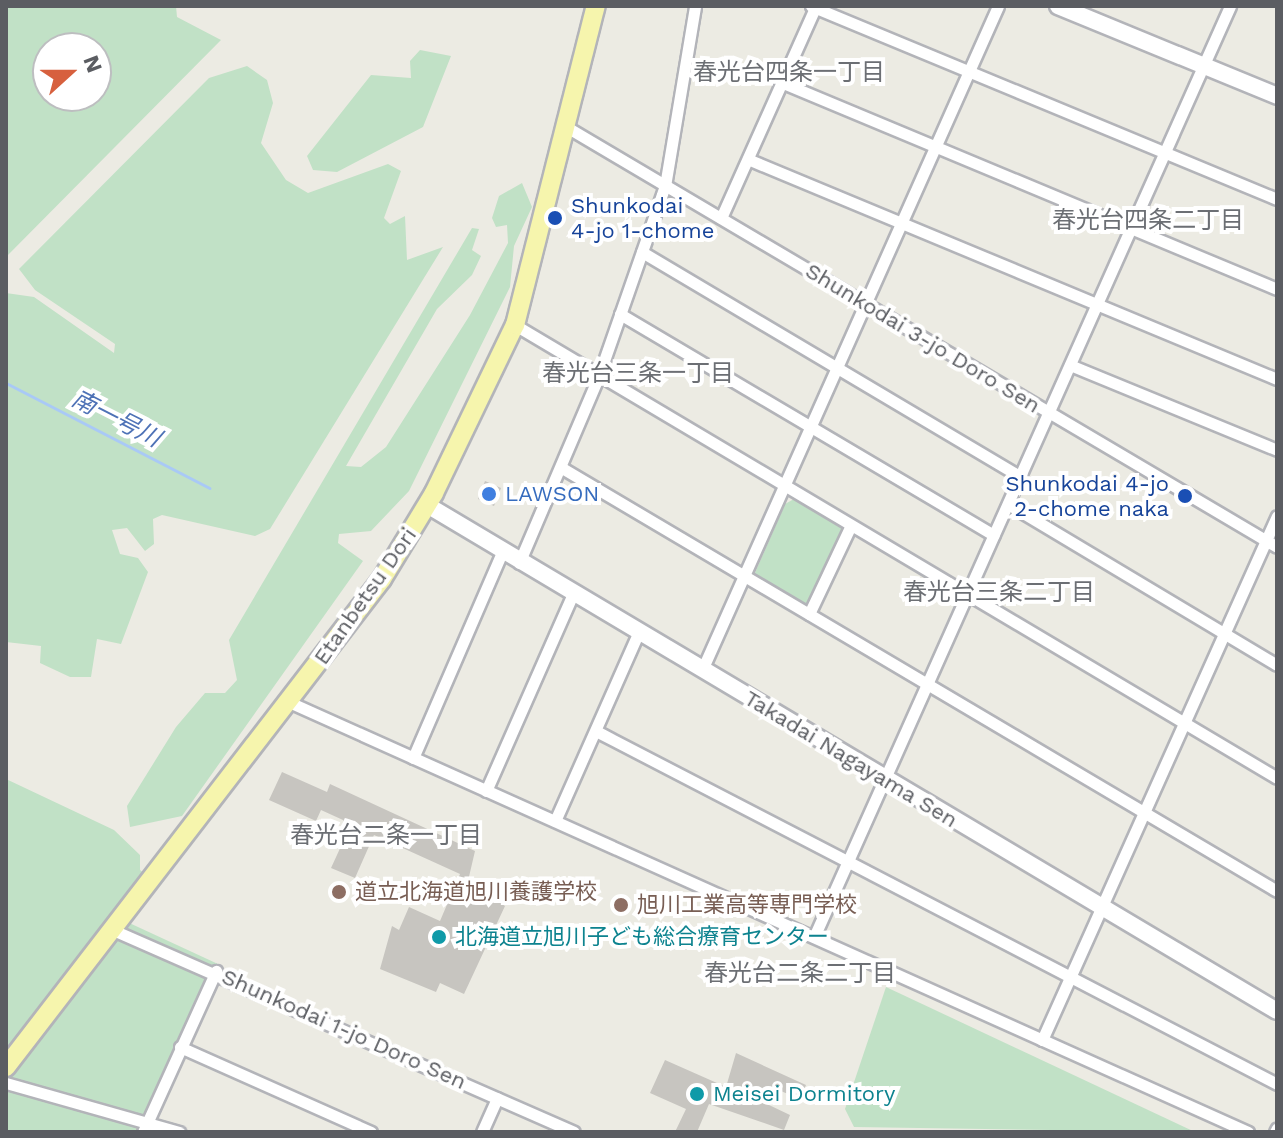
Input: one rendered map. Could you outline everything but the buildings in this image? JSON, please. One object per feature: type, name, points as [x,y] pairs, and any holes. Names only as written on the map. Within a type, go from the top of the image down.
[{"type":"main road","name":"Etanbetsu Dori","points":[[6,1067],[382,579],[427,505],[515,325],[570,129],[596,6]]},
{"type":"street","points":[[519,563],[598,378],[665,186],[695,6]]},
{"type":"street","points":[[702,670],[998,6]]},
{"type":"street","points":[[1058,6],[1277,96]]},
{"type":"street","points":[[814,937],[1230,6]]},
{"type":"street","points":[[721,218],[750,160],[814,7],[1277,199]]},
{"type":"street","points":[[783,83],[1277,289]]},
{"type":"street","name":"Shunkodai 3-jo Doro Sen","points":[[570,129],[1277,547]]},
{"type":"street","points":[[750,160],[1277,379]]},
{"type":"street","points":[[642,252],[1020,476]]},
{"type":"street","points":[[620,314],[994,535]]},
{"type":"street","points":[[515,325],[598,378],[1277,778]]},
{"type":"street","points":[[1070,365],[1277,450]]},
{"type":"street","points":[[562,468],[1277,891]]},
{"type":"street","points":[[1008,504],[1277,665]]},
{"type":"street","name":"Takadai Nagayama Sen","points":[[427,505],[638,634],[1277,1011]]},
{"type":"street","points":[[1042,1040],[1277,516]]},
{"type":"street","points":[[809,614],[851,525]]},
{"type":"street","points":[[413,758],[502,552]]},
{"type":"street","points":[[486,791],[573,594]]},
{"type":"street","points":[[555,821],[638,634]]},
{"type":"street","points":[[289,702],[1248,1132]]},
{"type":"street","points":[[596,731],[1277,1084]]},
{"type":"street","name":"Shunkodai 1-jo Doro Sen","points":[[113,930],[216,971],[574,1132]]},
{"type":"street","points":[[143,1132],[216,971]]},
{"type":"street","points":[[180,1047],[371,1132]]},
{"type":"street","points":[[6,1083],[149,1118],[179,1132]]},
{"type":"street","points":[[482,1132],[497,1098]]},
{"type":"green space","points":[[6,6],[176,6],[177,17],[221,40],[6,257]]},
{"type":"green space","points":[[420,50],[451,56],[423,127],[337,172],[313,170],[307,156],[371,75],[411,78],[410,61]]},
{"type":"green space","points":[[247,66],[267,80],[273,103],[261,143],[286,180],[308,193],[388,164],[401,171],[384,218],[390,224],[405,216],[407,260],[443,247],[270,529],[255,536],[162,515],[153,519],[154,544],[145,551],[127,528],[112,530],[120,554],[138,558],[148,572],[121,644],[97,639],[91,677],[70,677],[40,663],[41,646],[6,642],[6,293],[34,297],[114,353],[115,344],[35,290],[19,269],[209,78]]},
{"type":"green space","points":[[522,183],[532,207],[514,246],[510,287],[409,491],[371,531],[339,534],[338,543],[363,561],[182,816],[130,827],[127,806],[176,727],[205,693],[225,693],[237,680],[229,640],[472,228],[479,229],[472,250],[481,256],[472,275],[437,309],[346,466],[361,467],[386,447],[470,315],[508,243],[507,225],[496,227],[492,218],[499,196]]},
{"type":"green space","points":[[794,499],[845,527],[806,606],[754,575],[785,504]]},
{"type":"green space","points":[[6,779],[114,830],[140,855],[140,870],[149,877],[6,1057]]},
{"type":"green space","points":[[125,921],[218,964],[140,1132],[6,1132],[6,1079]]},
{"type":"green space","points":[[886,987],[1195,1132],[854,1127],[845,1109]]},
{"type":"waterway","name":"南一号川","points":[[6,383],[209,488]]},
{"type":"place","name":"Shunkodai 4-jo 1-chome","points":[[555,218]]},
{"type":"place","name":"LAWSON","points":[[489,494]]},
{"type":"place","name":"Shunkodai 4-jo 2-chome naka","points":[[1185,496]]},
{"type":"place","name":"道立北海道旭川養護学校","points":[[339,892]]},
{"type":"place","name":"旭川工業高等専門学校","points":[[621,905]]},
{"type":"place","name":"北海道立旭川子ども総合療育センター","points":[[439,937]]},
{"type":"place","name":"Meisei Dormitory","points":[[697,1094]]},
{"type":"district","name":"春光台四条一丁目","points":[[789,73]]},
{"type":"district","name":"春光台四条二丁目","points":[[1148,221]]},
{"type":"district","name":"春光台三条一丁目","points":[[638,374]]},
{"type":"district","name":"春光台三条二丁目","points":[[999,593]]},
{"type":"district","name":"春光台二条一丁目","points":[[386,836]]},
{"type":"district","name":"春光台二条二丁目","points":[[800,974]]}]
